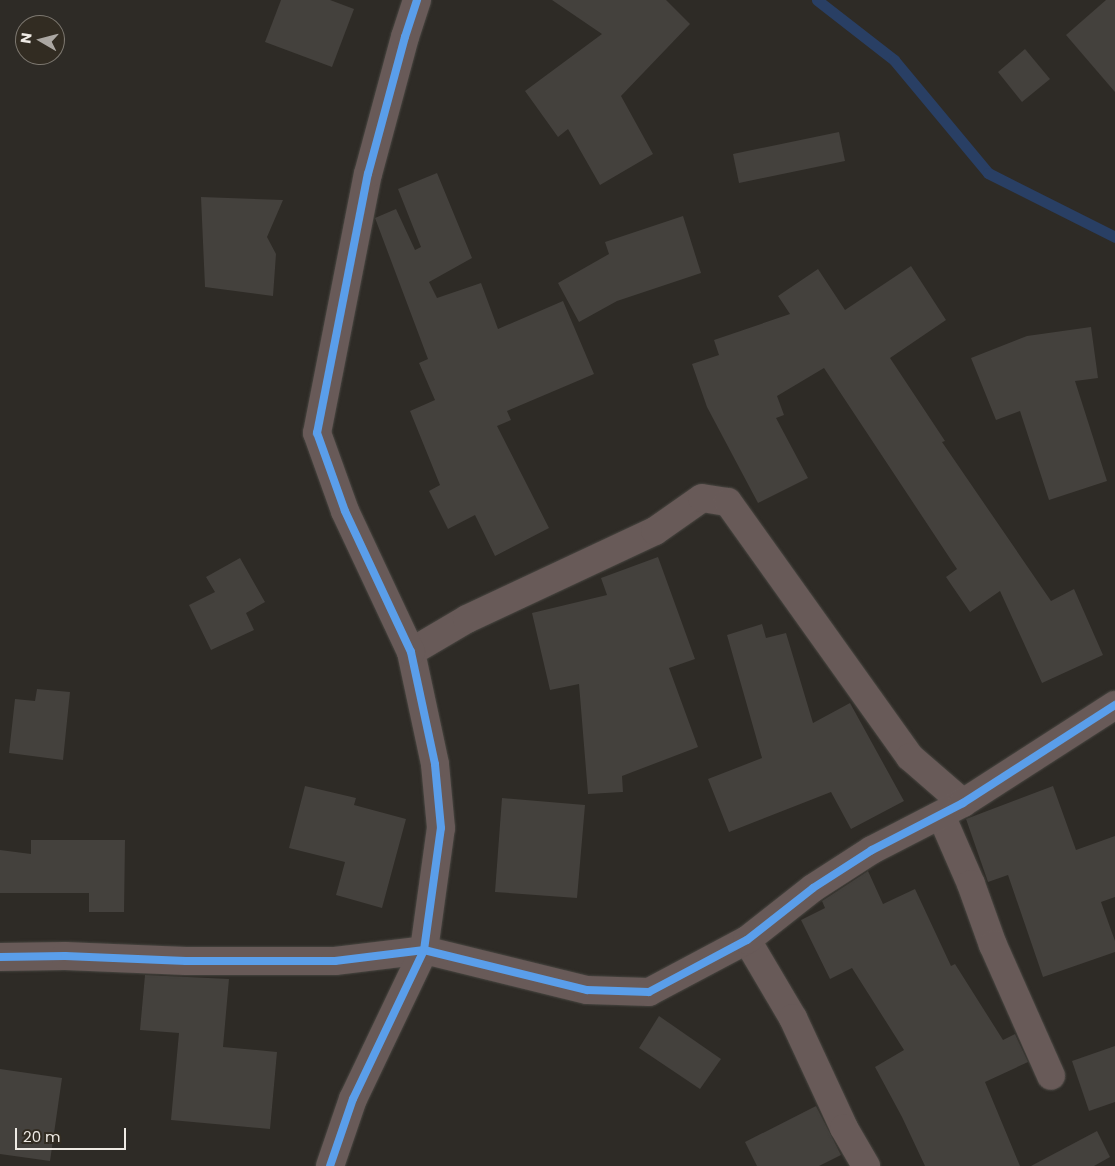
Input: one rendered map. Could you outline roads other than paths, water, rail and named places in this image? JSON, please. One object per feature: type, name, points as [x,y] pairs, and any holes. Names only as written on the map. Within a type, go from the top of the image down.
[{"type":"street","points":[[330,1166],[353,1099],[424,950],[441,828],[435,764],[411,652],[345,511],[316,432],[368,174],[404,37],[417,0]]},
{"type":"street","points":[[411,652],[467,619],[655,531],[702,498],[728,502],[910,757],[952,809],[971,884],[993,945],[1051,1076]]},
{"type":"street","points":[[0,957],[64,956],[186,961],[335,961],[424,950],[587,990],[649,992],[747,940],[813,888],[857,859],[952,809],[1115,705]]},
{"type":"street","points":[[747,940],[793,1018],[844,1128],[866,1166]]},
{"type":"waterway","points":[[817,0],[894,60],[988,173],[1115,237]]}]
